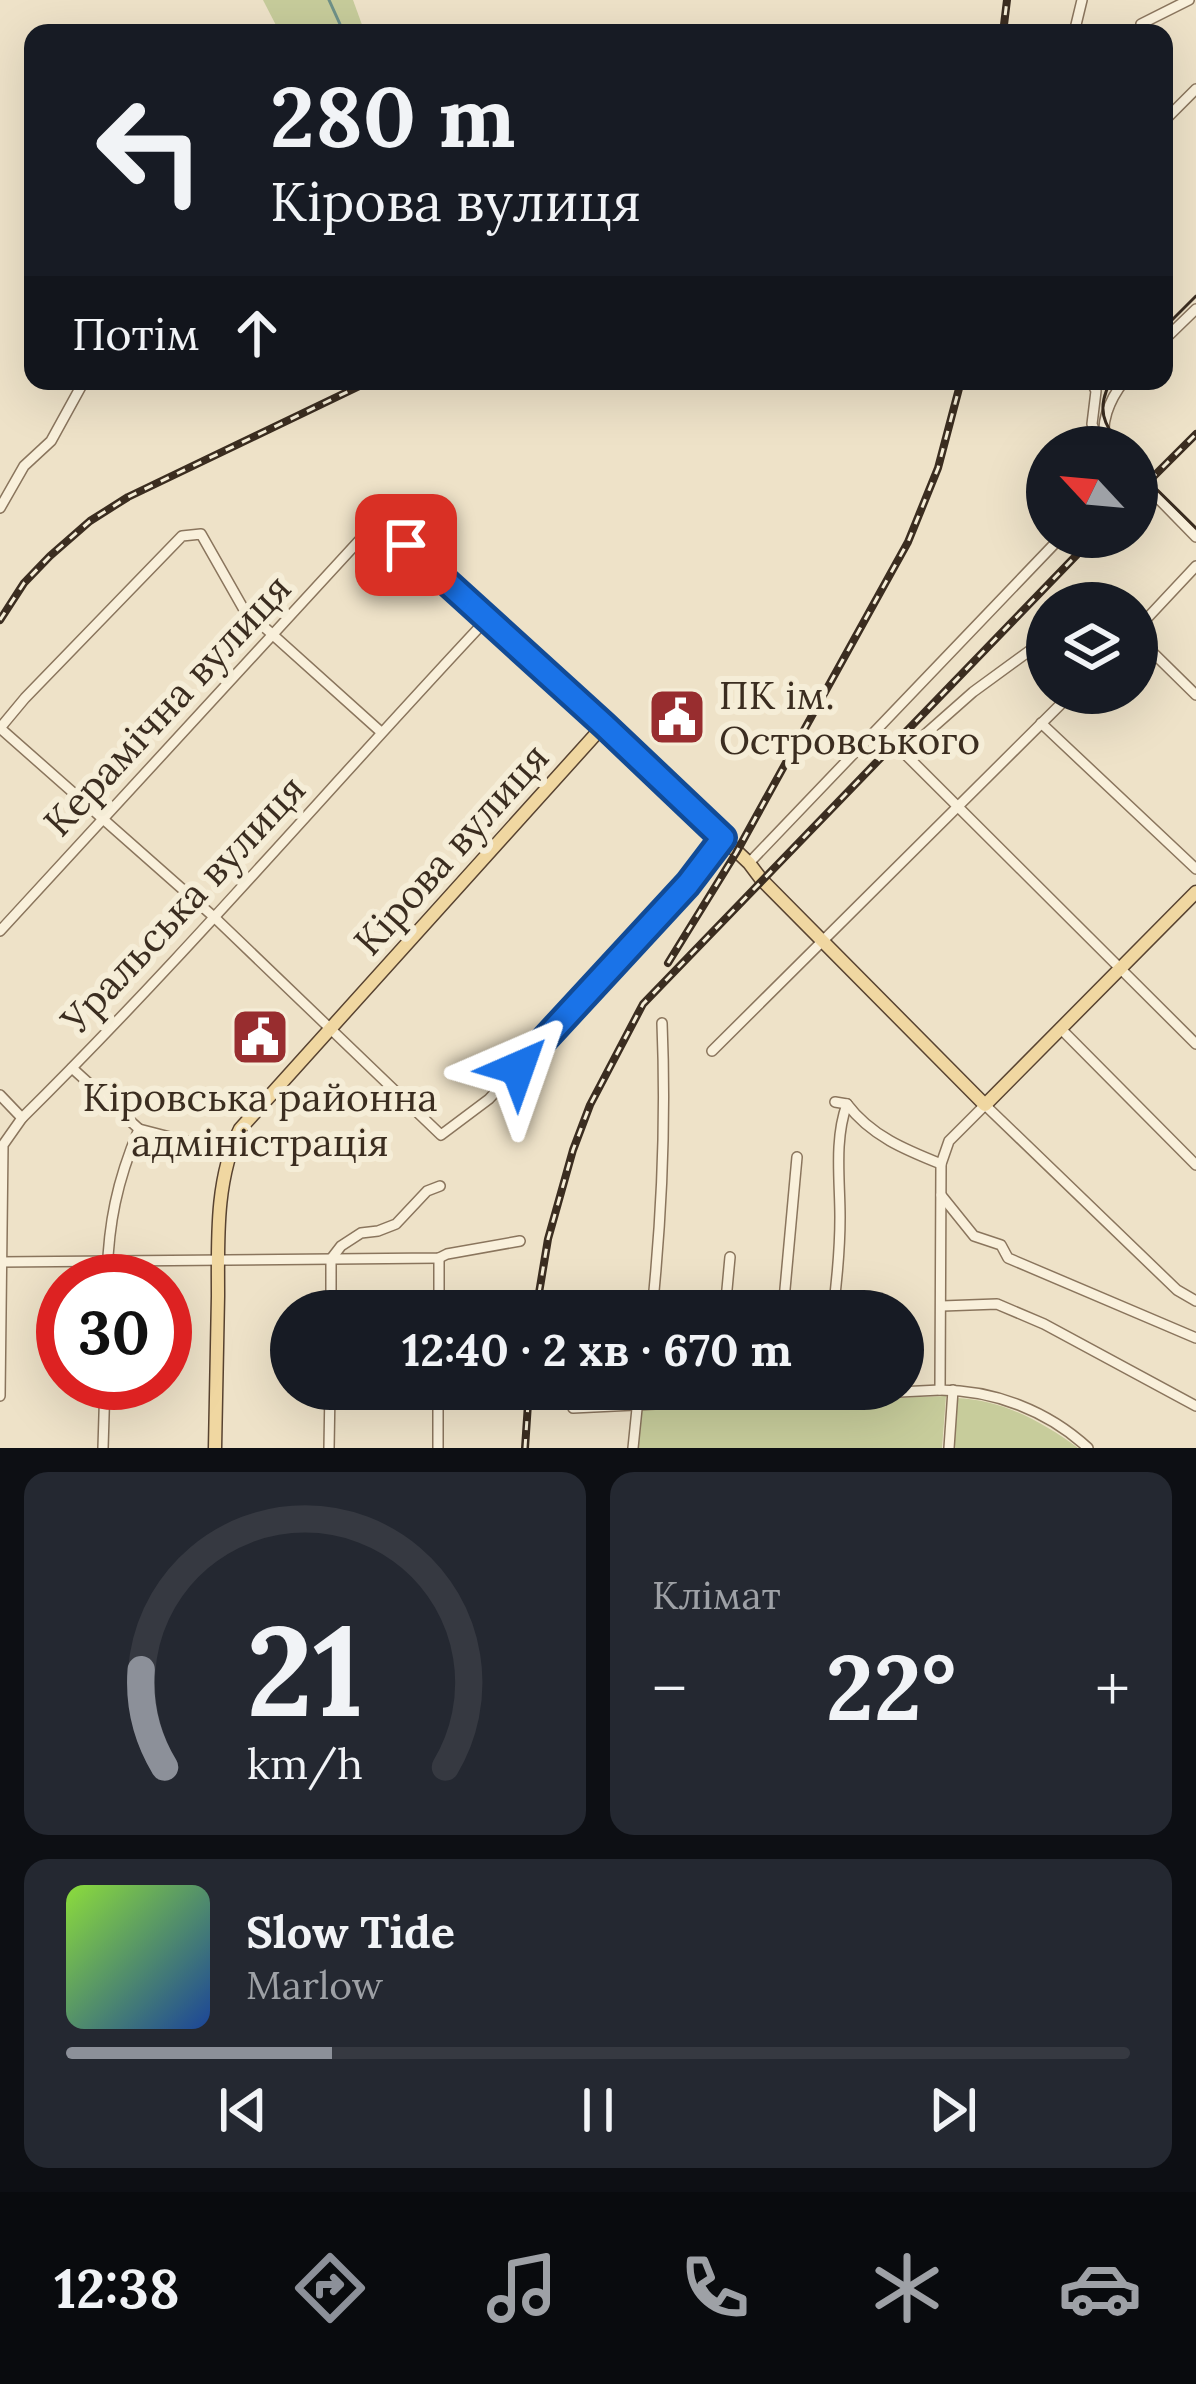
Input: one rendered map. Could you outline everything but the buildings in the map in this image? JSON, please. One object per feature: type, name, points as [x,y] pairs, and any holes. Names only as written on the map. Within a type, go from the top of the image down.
[{"type":"main road","points":[[604,725],[749,863],[985,1105],[1196,892]]},
{"type":"main road","name":"Кірова вулиця","points":[[215,1448],[223,1178],[228,1152],[240,1129],[604,725]]},
{"type":"street","points":[[1141,24],[1189,0]]},
{"type":"street","points":[[1173,113],[1196,89]]},
{"type":"street","points":[[1173,331],[1196,309]]},
{"type":"street","points":[[0,508],[24,466],[51,441],[79,390]]},
{"type":"street","points":[[1093,426],[1096,390]]},
{"type":"street","points":[[1105,426],[1117,390]]},
{"type":"street","points":[[1158,499],[1196,537]]},
{"type":"street","name":"Керамічна вулиця","points":[[0,931],[378,520],[488,619]]},
{"type":"street","points":[[381,732],[243,608],[201,534],[182,536],[0,728],[214,917],[441,1135],[489,1099],[688,884],[723,838]]},
{"type":"street","points":[[749,863],[1041,558]]},
{"type":"street","points":[[1158,609],[1196,566]]},
{"type":"street","points":[[488,619],[604,725]]},
{"type":"street","name":"Уральська вулиця","points":[[0,1396],[4,1144],[22,1118],[488,619]]},
{"type":"street","points":[[1026,653],[904,753],[1196,1044]]},
{"type":"street","points":[[1158,655],[1196,695]]},
{"type":"street","points":[[712,1051],[1051,714]]},
{"type":"street","points":[[1042,723],[1196,869]]},
{"type":"street","points":[[654,1290],[665,1090],[662,1023]]},
{"type":"street","points":[[1060,1028],[1196,1165]]},
{"type":"street","points":[[72,1068],[139,1129],[228,1152]]},
{"type":"street","points":[[0,1095],[22,1118]]},
{"type":"street","points":[[836,1290],[841,1103],[894,1145],[941,1164]]},
{"type":"street","points":[[940,1390],[941,1164],[949,1142],[985,1105],[1177,1290],[1196,1301]]},
{"type":"street","points":[[108,1254],[121,1171],[139,1129]]},
{"type":"street","points":[[785,1290],[797,1157]]},
{"type":"street","points":[[331,1290],[331,1259],[341,1246],[361,1234],[396,1224],[427,1191],[440,1186]]},
{"type":"street","points":[[941,1195],[974,1236],[1001,1245],[1008,1258],[1196,1338]]},
{"type":"street","points":[[192,1260],[439,1258],[520,1240]]},
{"type":"street","points":[[727,1290],[730,1257]]},
{"type":"street","points":[[439,1258],[439,1290]]},
{"type":"street","points":[[1,1262],[36,1262]]},
{"type":"street","points":[[942,1306],[997,1304],[1044,1324],[1196,1406]]},
{"type":"street","points":[[924,1390],[991,1395],[1061,1425],[1088,1448]]},
{"type":"street","points":[[949,1448],[953,1390]]},
{"type":"street","points":[[103,1448],[104,1410]]},
{"type":"street","points":[[329,1448],[330,1410]]},
{"type":"street","points":[[437,1448],[438,1410]]},
{"type":"street","points":[[633,1448],[636,1410]]},
{"type":"green space","points":[[263,0],[353,0],[362,24],[275,24]]},
{"type":"green space","points":[[946,1396],[942,1448],[636,1448],[640,1410],[924,1410],[924,1397]]},
{"type":"green space","points":[[956,1398],[1021,1414],[1078,1448],[953,1448]]},
{"type":"waterway","points":[[329,0],[340,24]]},
{"type":"tram line","points":[[1173,319],[1196,296]]},
{"type":"tram line","points":[[1108,390],[1104,416],[1108,426]]},
{"type":"tram line","points":[[1158,491],[1196,528]]},
{"type":"railway","points":[[1004,24],[1007,0]]},
{"type":"railway","points":[[0,620],[24,583],[90,521],[128,497],[351,390]]},
{"type":"railway","points":[[668,963],[736,853],[908,542],[938,468],[959,390]]},
{"type":"railway","points":[[1158,472],[1196,434]]},
{"type":"railway","points":[[540,1290],[548,1239],[573,1150],[590,1105],[643,1004],[1074,558]]},
{"type":"railway","points":[[525,1448],[528,1410]]},
{"type":"place","name":"ПК ім. Островського","points":[[677,717]]},
{"type":"place","name":"Кіровська районна адміністрація","points":[[260,1037]]},
{"type":"route","points":[[406,545],[723,838],[688,884],[518,1068]]}]
